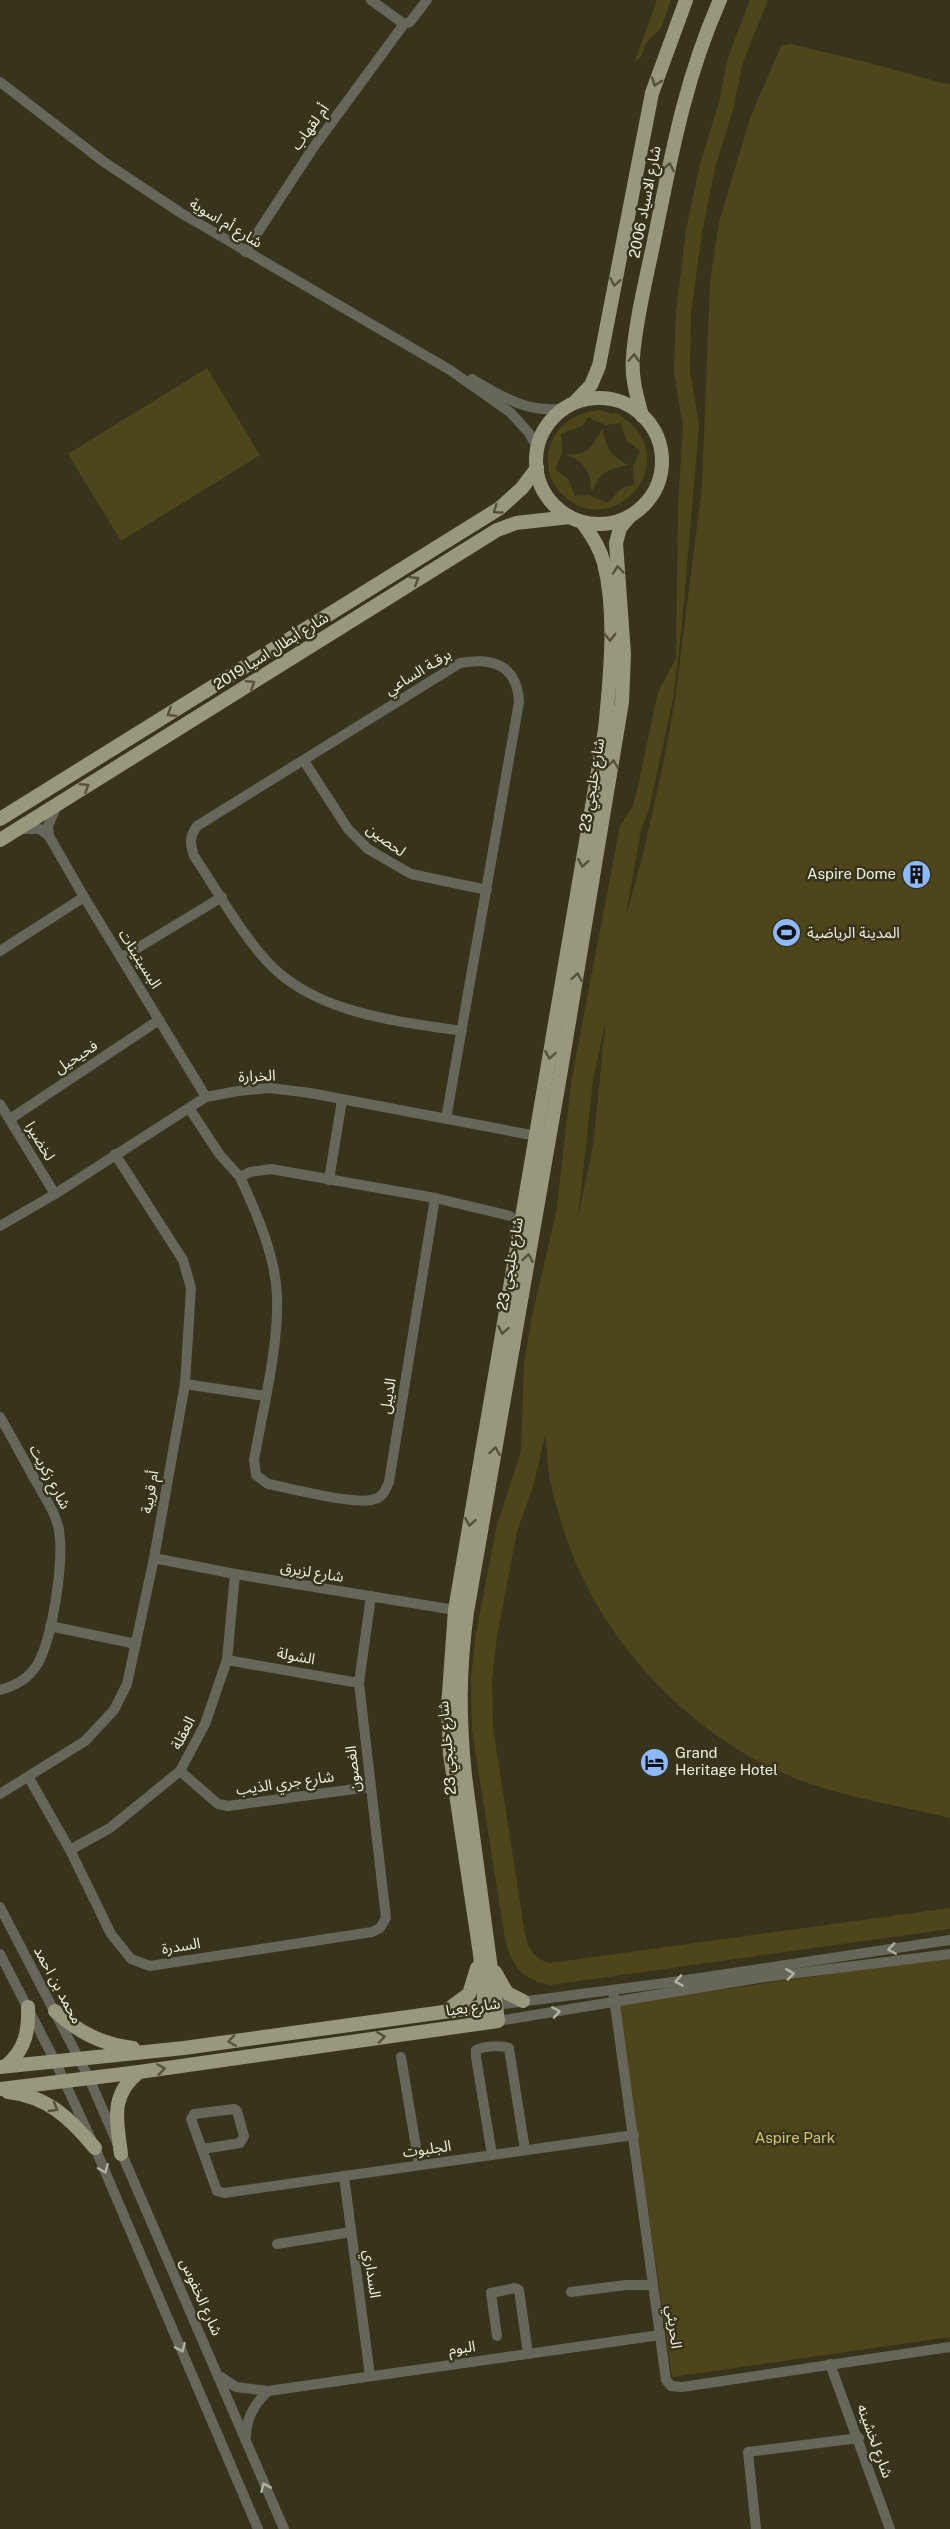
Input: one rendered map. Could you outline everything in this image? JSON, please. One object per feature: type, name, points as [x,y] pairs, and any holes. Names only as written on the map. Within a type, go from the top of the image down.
[{"type":"main road","name":"شارع الاسياد 2006","points":[[570,406],[591,385],[599,366],[652,93],[686,0]]},
{"type":"main road","name":"شارع الاسياد 2006","points":[[642,416],[634,386],[633,359],[648,272],[679,118],[693,67],[720,0]]},
{"type":"main road","points":[[592,399],[610,399],[627,405],[642,416],[652,429],[659,445],[660,474],[647,501],[630,516],[606,524],[576,519],[547,497],[537,468],[538,449],[550,422],[570,406],[592,399]]},
{"type":"main road","name":"شارع أبطال اسيا 2019","points":[[0,819],[500,508],[522,488],[537,468]]},
{"type":"main road","name":"شارع خليجي 23","points":[[492,2021],[485,1956],[466,1830],[459,1699],[461,1611],[600,805],[622,702],[624,654],[616,543],[620,528],[630,516]]},
{"type":"main road","name":"شارع خليجي 23","points":[[576,519],[599,548],[604,562],[610,618],[610,677],[600,805]]},
{"type":"main road","name":"شارع أبطال اسيا 2019","points":[[0,840],[497,530],[516,522],[576,519]]},
{"type":"main road","points":[[485,1956],[507,1994],[523,2001]]},
{"type":"main road","points":[[442,2013],[453,2008],[469,1994],[485,1956]]},
{"type":"main road","name":"شارع بعيا","points":[[3,2067],[159,2050],[490,2006]]},
{"type":"main road","points":[[3,2067],[16,2058],[23,2046],[28,2022],[28,2007]]},
{"type":"main road","points":[[55,2011],[72,2026],[96,2039],[119,2046],[159,2050]]},
{"type":"main road","name":"شارع بعيا","points":[[0,2090],[492,2021]]},
{"type":"main road","points":[[121,2154],[117,2105],[125,2086],[139,2072]]},
{"type":"main road","points":[[0,2090],[30,2096],[54,2107],[65,2115],[95,2148]]},
{"type":"street","points":[[371,0],[404,24]]},
{"type":"street","name":"أم لقهاب","points":[[245,252],[313,148],[404,24],[410,22],[427,0]]},
{"type":"street","name":"شارع أم اسوية","points":[[0,82],[113,169],[181,213],[450,370],[511,413],[529,433],[538,449]]},
{"type":"street","name":"شارع أم اسوية","points":[[450,370],[464,374],[520,405],[538,410],[570,406]]},
{"type":"street","name":"برقـة الساعي","points":[[446,1119],[487,891],[519,702],[518,686],[512,675],[490,661],[476,660],[460,663],[197,826],[191,834],[190,845],[194,856],[244,934],[265,960],[281,975],[311,994],[372,1015],[462,1030]]},
{"type":"street","name":"لحصين","points":[[304,761],[348,830],[368,849],[411,874],[487,891]]},
{"type":"street","points":[[49,836],[48,826],[57,805]]},
{"type":"street","points":[[19,829],[40,829],[49,836]]},
{"type":"street","name":"البسيتينات","points":[[49,836],[206,1097]]},
{"type":"street","points":[[0,951],[84,897]]},
{"type":"street","points":[[121,958],[222,897]]},
{"type":"street","name":"فحيحيل","points":[[10,1119],[159,1020]]},
{"type":"street","name":"الخرارة","points":[[0,1226],[55,1194],[206,1097],[270,1088],[543,1137]]},
{"type":"street","points":[[329,1180],[342,1100]]},
{"type":"street","name":"لخضيرا","points":[[0,1104],[55,1194]]},
{"type":"street","name":"الديبل","points":[[189,1108],[220,1155],[240,1177],[265,1238],[277,1294],[276,1332],[254,1460],[256,1475],[268,1484],[359,1501],[376,1499],[382,1495],[389,1482],[435,1198]]},
{"type":"street","name":"أم قريبة","points":[[0,1794],[85,1741],[114,1710],[127,1684],[154,1558],[185,1384],[191,1288],[183,1260],[115,1154]]},
{"type":"street","points":[[240,1177],[255,1171],[271,1169],[435,1198],[510,1216]]},
{"type":"street","points":[[185,1384],[265,1396]]},
{"type":"street","name":"شارع زكريت","points":[[0,1417],[53,1512],[59,1530],[60,1564],[50,1626],[36,1666],[25,1678],[0,1690]]},
{"type":"street","name":"شارع لزيرق","points":[[154,1558],[236,1575],[461,1611]]},
{"type":"street","name":"العقلة","points":[[70,1850],[110,1828],[180,1772],[205,1724],[227,1660],[236,1575]]},
{"type":"street","name":"الغصون","points":[[371,1596],[359,1683],[386,1918],[381,1928],[372,1932]]},
{"type":"street","points":[[50,1626],[136,1644]]},
{"type":"street","name":"الشولة","points":[[227,1660],[359,1683]]},
{"type":"street","name":"شارع جري الذيب","points":[[180,1772],[218,1804],[228,1806],[370,1787]]},
{"type":"street","name":"السدرة","points":[[28,1778],[70,1850],[111,1934],[130,1959],[150,1966],[372,1932]]},
{"type":"street","name":"محمد بن احمد","points":[[0,1906],[89,2078]]},
{"type":"street","name":"شارع بعيا","points":[[492,2021],[615,2002],[871,1952],[950,1940]]},
{"type":"street","points":[[871,1952],[872,1964]]},
{"type":"street","points":[[0,1954],[55,2061],[95,2148],[258,2529]]},
{"type":"street","name":"شارع بعيا","points":[[490,2006],[613,1990],[950,1954]]},
{"type":"street","name":"الحريثي","points":[[613,1990],[666,2380],[671,2386],[682,2387],[950,2347]]},
{"type":"street","points":[[492,2155],[476,2056],[476,2050],[481,2048],[505,2046],[509,2048],[525,2150]]},
{"type":"street","points":[[401,2057],[419,2165]]},
{"type":"street","name":"شارع الخفوس","points":[[89,2078],[218,2375],[246,2446],[284,2527]]},
{"type":"street","points":[[234,2109],[237,2111],[244,2136],[240,2143],[203,2149],[192,2125],[191,2119],[194,2114],[234,2109]]},
{"type":"street","name":"الجلبوت","points":[[203,2149],[217,2191],[224,2193],[634,2135]]},
{"type":"street","name":"السداري","points":[[345,2176],[370,2376]]},
{"type":"street","points":[[277,2244],[351,2232]]},
{"type":"street","points":[[572,2292],[653,2281]]},
{"type":"street","points":[[497,2336],[491,2294],[514,2288],[519,2290],[528,2354]]},
{"type":"street","name":"البوم","points":[[218,2375],[226,2383],[236,2387],[268,2391],[660,2335]]},
{"type":"street","name":"شارع لخشينه","points":[[830,2364],[859,2438],[890,2529]]},
{"type":"street","points":[[246,2446],[246,2425],[249,2415],[268,2391]]},
{"type":"street","points":[[756,2529],[748,2452],[859,2438]]},
{"type":"green space","points":[[657,0],[671,0],[661,28],[646,43],[641,57],[635,61]]},
{"type":"green space","name":"المدينة الرياضية","points":[[750,0],[768,0],[743,62],[733,110],[715,168],[702,233],[691,313],[690,370],[699,426],[682,623],[674,694],[649,810],[641,830],[625,919],[642,859],[675,700],[702,487],[710,282],[719,222],[750,118],[781,46],[791,44],[950,85],[950,1818],[859,1798],[805,1782],[764,1764],[725,1741],[689,1714],[656,1682],[626,1647],[600,1610],[579,1570],[552,1490],[545,1435],[533,1487],[517,1531],[497,1637],[492,1679],[493,1728],[525,1935],[533,1954],[545,1962],[950,1908],[950,1929],[550,1985],[532,1979],[520,1970],[511,1957],[505,1939],[472,1730],[471,1678],[476,1633],[497,1525],[521,1451],[524,1364],[532,1316],[556,1213],[572,1077],[620,826],[634,804],[658,692],[676,658],[678,503],[683,427],[674,372],[676,312],[686,230],[700,164],[718,106],[728,57]],"holes":[[[606,1018],[593,1146],[578,1217],[593,1080]]]},
{"type":"green space","points":[[207,368],[260,455],[121,541],[68,454]]},
{"type":"green space","points":[[600,410],[611,414],[616,413],[637,430],[646,450],[646,470],[638,487],[624,501],[606,509],[586,508],[566,498],[555,486],[549,471],[548,458],[554,437],[568,421],[588,412]],"holes":[[[589,417],[605,425],[621,423],[626,440],[640,451],[633,467],[634,484],[621,489],[607,503],[589,495],[575,496],[568,479],[555,469],[562,453],[561,434],[582,426]]]},
{"type":"green space","points":[[603,428],[610,450],[628,465],[611,469],[603,474],[593,490],[585,467],[566,454],[585,451],[592,445]]},
{"type":"green space","name":"Aspire Park","points":[[950,1957],[950,2337],[672,2377],[619,2004]]},
{"type":"place","name":"Aspire Dome","points":[[917,874]]},
{"type":"place","name":"المدينة الرياضية","points":[[786,933]]},
{"type":"place","name":"Grand Heritage Hotel","points":[[654,1762]]}]
